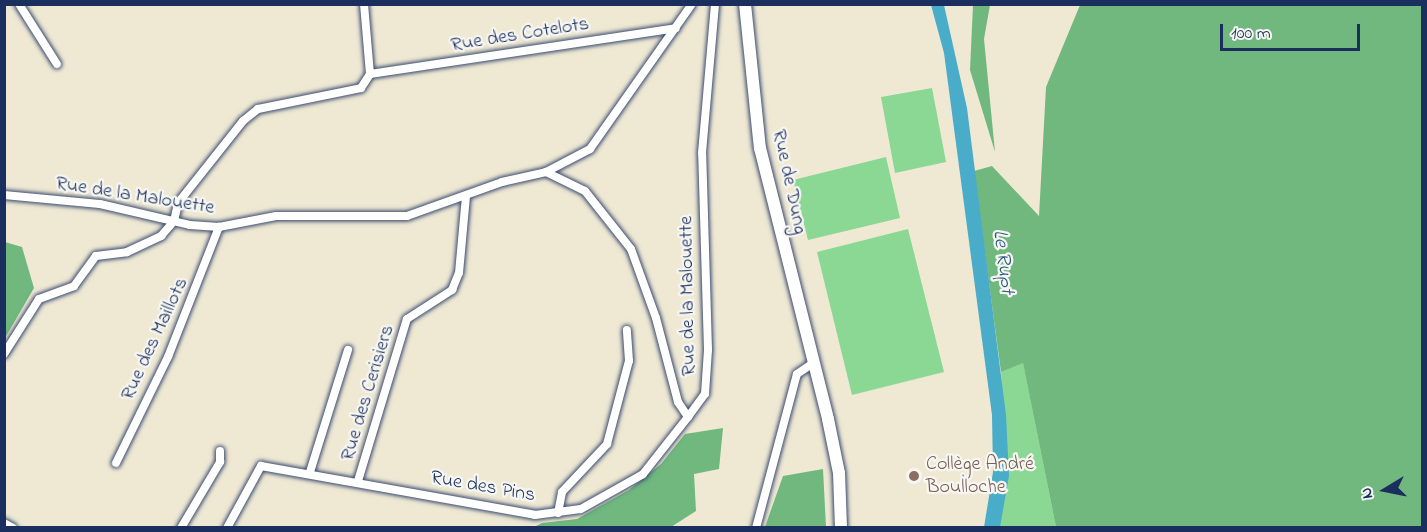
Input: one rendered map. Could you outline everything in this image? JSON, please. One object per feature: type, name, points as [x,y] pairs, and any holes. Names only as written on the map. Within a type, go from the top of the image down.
[{"type":"main road","name":"Rue de Dung","points":[[745,4],[760,148],[839,473],[841,528]]},
{"type":"street","points":[[19,4],[57,64]]},
{"type":"street","points":[[4,354],[39,299],[74,286],[96,256],[127,252],[161,236],[174,221],[178,203],[243,121],[258,109],[361,88],[369,74],[364,4]]},
{"type":"street","points":[[546,172],[590,149],[692,4]]},
{"type":"street","name":"Rue de la Malouette","points":[[4,195],[100,204],[174,221],[219,226],[276,216],[406,216],[546,172],[585,190],[631,249],[656,318],[678,402],[688,417],[705,394],[708,350],[702,153],[715,4]]},
{"type":"street","name":"Rue des Cotelots","points":[[369,74],[676,28]]},
{"type":"street","name":"Rue des Cerisiers","points":[[358,481],[407,319],[452,290],[459,273],[466,196]]},
{"type":"street","name":"Rue des Maillots","points":[[116,463],[168,357],[219,226]]},
{"type":"street","points":[[558,513],[562,492],[607,444],[629,361],[627,330]]},
{"type":"street","points":[[310,472],[348,350]]},
{"type":"street","points":[[756,528],[797,374],[812,364]]},
{"type":"street","name":"Rue des Pins","points":[[227,528],[261,466],[310,472],[535,515],[581,509],[643,474],[688,417]]},
{"type":"street","points":[[181,528],[220,462],[220,452]]},
{"type":"street","points":[[4,523],[14,528]]},
{"type":"green space","points":[[973,5],[990,5],[984,39],[995,152],[970,70]]},
{"type":"green space","points":[[1080,5],[1422,5],[1422,527],[1056,527],[1023,363],[1001,372],[974,171],[992,166],[1039,216],[1046,87]]},
{"type":"green space","points":[[932,88],[946,162],[895,173],[881,97]]},
{"type":"green space","points":[[886,157],[900,218],[808,240],[793,180]]},
{"type":"green space","points":[[908,229],[944,372],[852,395],[817,252]]},
{"type":"green space","points":[[5,242],[22,247],[34,288],[5,338]]},
{"type":"green space","points":[[1023,362],[1056,527],[993,528],[1006,471],[1001,372]]},
{"type":"green space","points":[[723,428],[719,469],[694,474],[696,511],[671,527],[532,528],[542,523],[577,519],[629,490],[661,464],[685,434]]},
{"type":"green space","points":[[823,469],[826,527],[765,527],[783,476]]},
{"type":"water","points":[[931,5],[944,5],[967,108],[1006,415],[1009,476],[1000,527],[984,527],[993,472],[992,415],[944,53]]},
{"type":"place","name":"Collège André Boulloche","points":[[914,476]]},
{"type":"water label","name":"Le Rupt","points":[[1003,262]]}]
